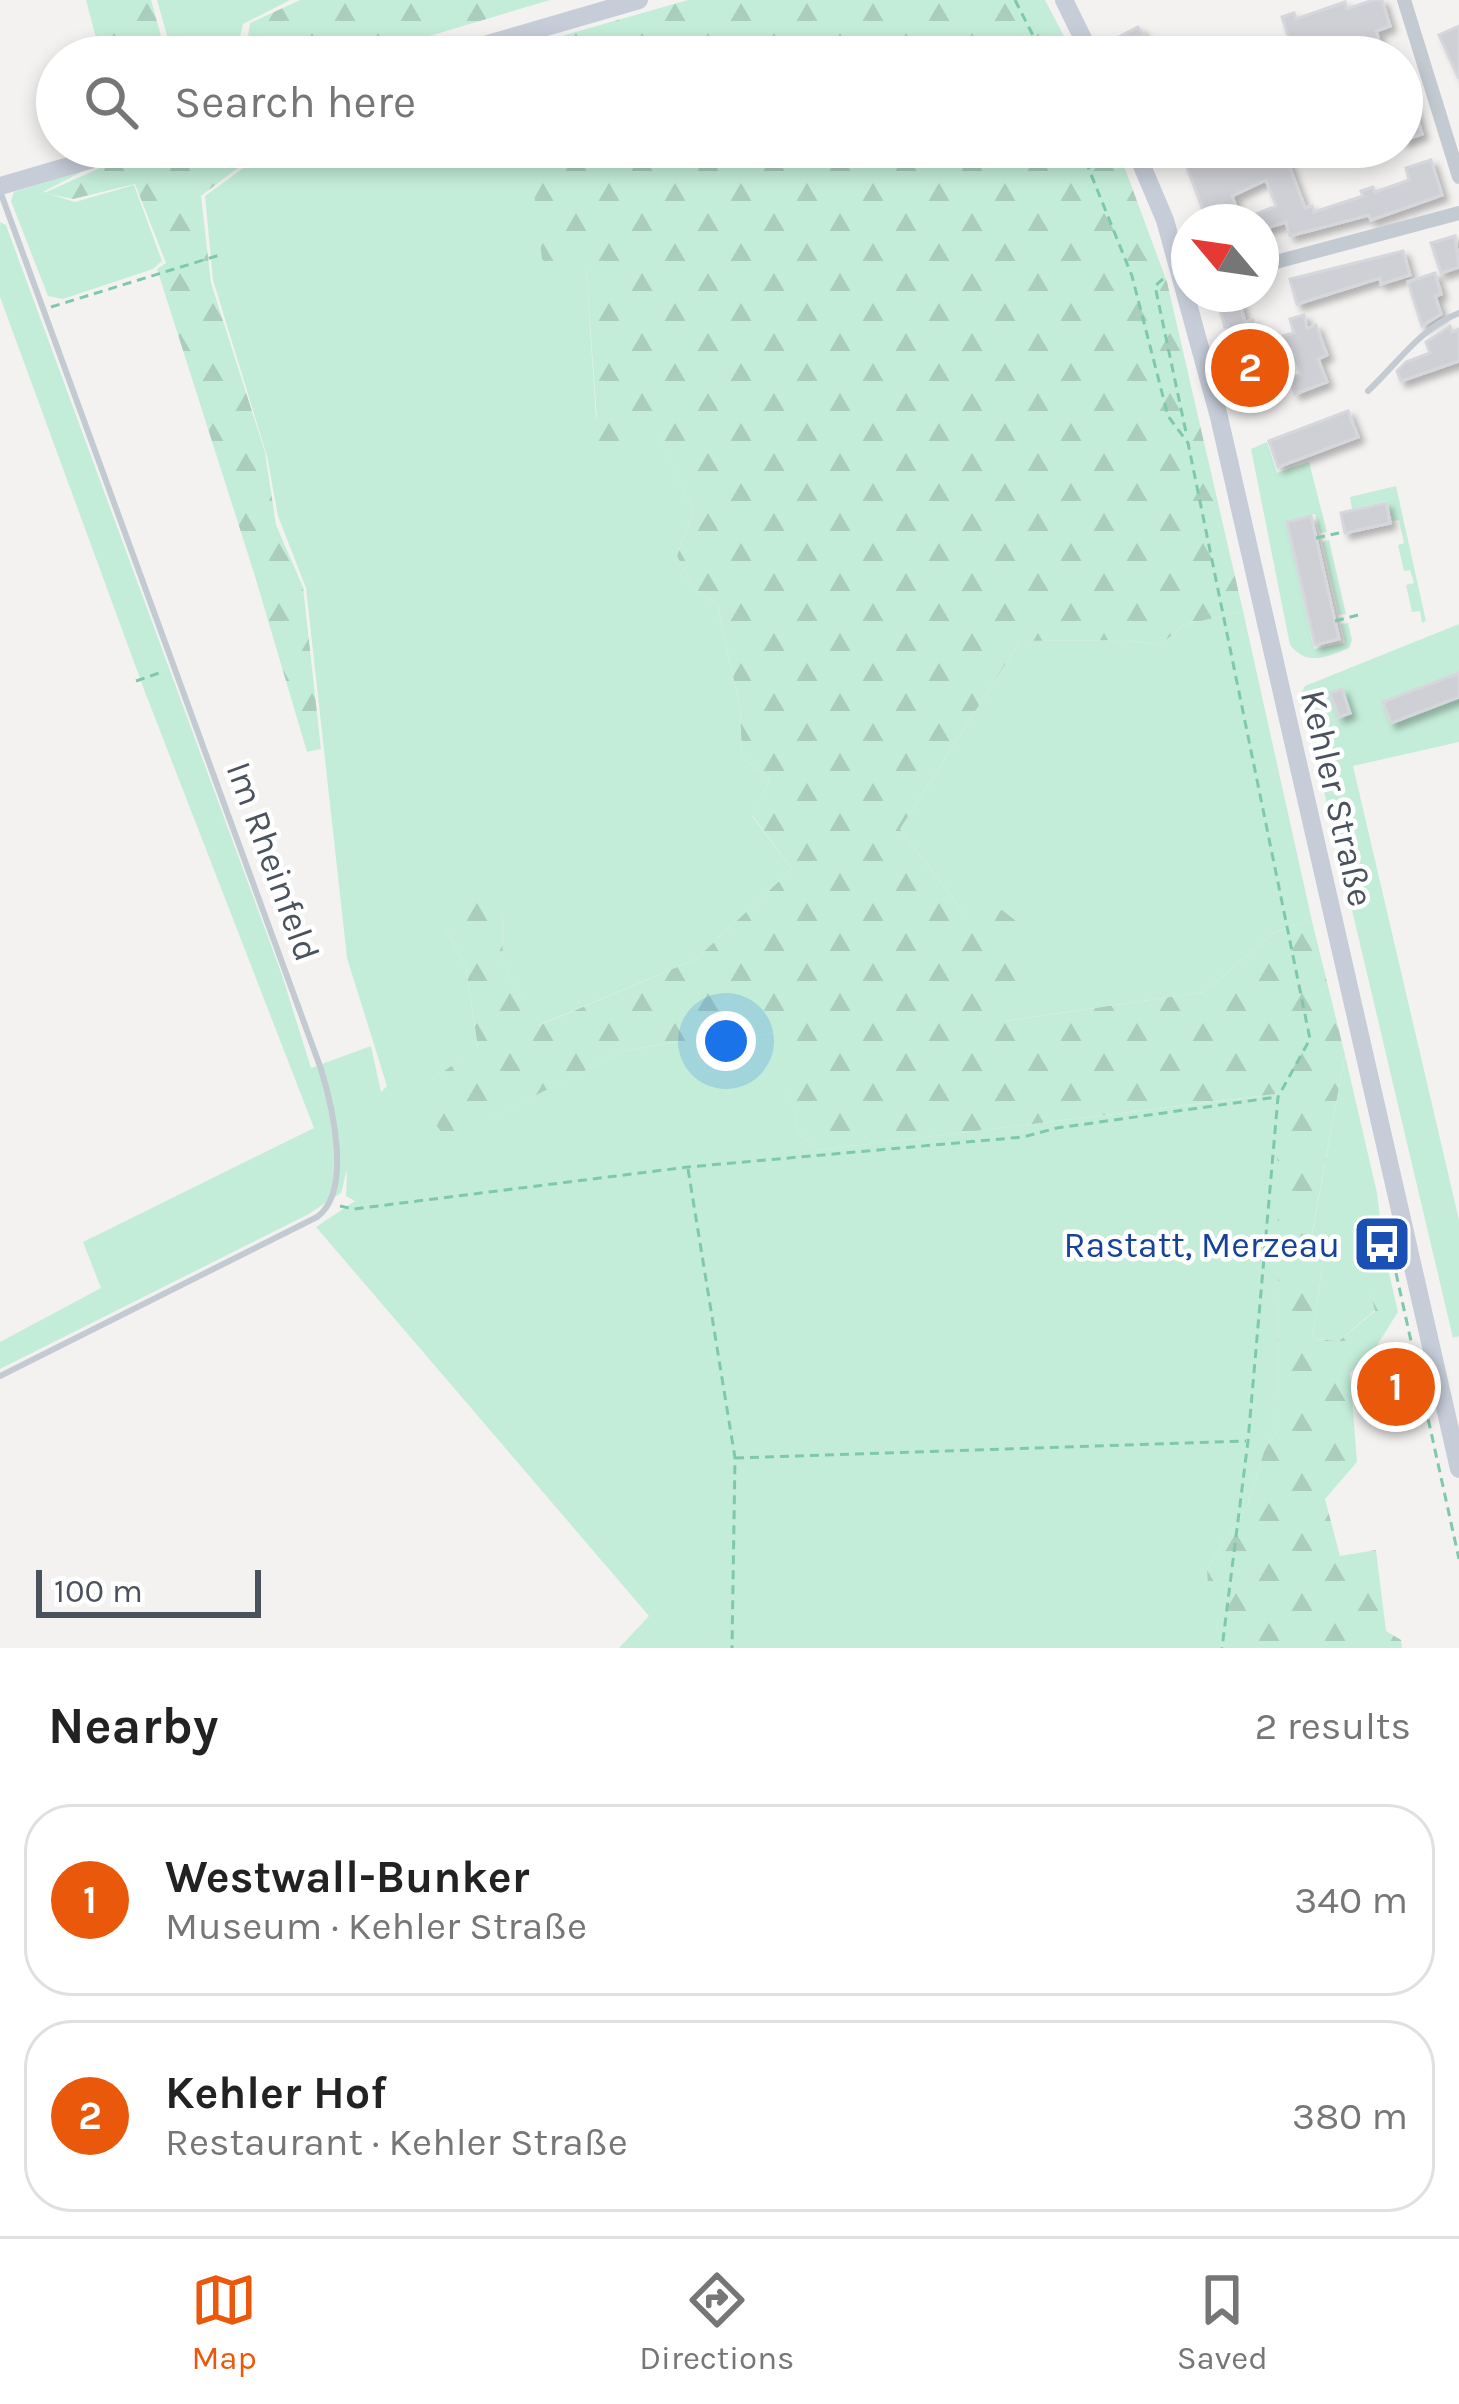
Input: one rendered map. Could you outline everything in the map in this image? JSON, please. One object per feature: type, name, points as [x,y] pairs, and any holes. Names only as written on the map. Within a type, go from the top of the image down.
[{"type":"main road","points":[[515,36],[639,0]]},
{"type":"main road","points":[[1064,0],[1082,36]]},
{"type":"main road","points":[[0,188],[65,168]]},
{"type":"main road","name":"Kehler Straße","points":[[1143,168],[1171,240]]},
{"type":"main road","name":"Kehler Straße","points":[[1190,312],[1219,417],[1459,1469]]},
{"type":"street","points":[[1404,0],[1415,36]]},
{"type":"street","points":[[1423,61],[1459,177]]},
{"type":"street","points":[[1279,261],[1459,213]]},
{"type":"lane","name":"Im Rheinfeld","points":[[0,188],[332,1105],[336,1141],[330,1204]]},
{"type":"lane","points":[[1368,391],[1395,360],[1445,318],[1459,313]]},
{"type":"lane","points":[[0,1376],[317,1217],[330,1204]]},
{"type":"path","points":[[1015,0],[1036,36]]},
{"type":"path","points":[[1088,168],[1132,276],[1168,416],[1188,443]]},
{"type":"path","points":[[44,309],[224,254]]},
{"type":"path","points":[[1171,283],[1155,286],[1310,1040],[1278,1097],[1248,1441],[1222,1648]]},
{"type":"path","points":[[1316,538],[1339,533]]},
{"type":"path","points":[[1335,621],[1358,615]]},
{"type":"path","points":[[136,681],[175,667]]},
{"type":"path","points":[[330,1204],[354,1210],[688,1167],[1023,1137],[1057,1128],[1278,1097]]},
{"type":"path","points":[[688,1167],[735,1458],[732,1648]]},
{"type":"path","points":[[735,1458],[1248,1441]]},
{"type":"green space","points":[[86,0],[151,0],[161,36],[95,36]]},
{"type":"green space","points":[[157,0],[290,0],[243,24],[240,36],[167,36]]},
{"type":"green space","points":[[300,0],[550,0],[429,36],[248,36],[250,23]]},
{"type":"green space","points":[[688,0],[1045,0],[1064,36],[562,36]]},
{"type":"green space","points":[[100,168],[238,168],[201,196],[211,283],[265,452],[276,525],[303,587],[321,749],[307,752],[157,269],[166,263],[135,184],[73,199],[44,193]]},
{"type":"green space","points":[[243,168],[549,168],[586,266],[596,417],[655,430],[693,510],[677,556],[693,587],[717,605],[740,707],[742,757],[770,780],[752,816],[792,869],[696,959],[537,1026],[503,963],[502,910],[445,928],[466,968],[478,1049],[432,1079],[447,1139],[624,1051],[683,1041],[699,1059],[736,1040],[777,1033],[799,1134],[819,1150],[1278,1094],[1279,1430],[1266,1445],[1247,1507],[1207,1569],[1223,1648],[619,1648],[649,1616],[316,1227],[355,1201],[346,1196],[347,1170],[341,1193],[307,1215],[0,1369],[0,1342],[101,1288],[83,1242],[314,1128],[145,692],[0,297],[0,222],[6,225],[282,975],[311,1068],[371,1046],[381,1092],[387,1086],[347,958],[306,588],[278,516],[267,456],[213,280],[205,196]]},
{"type":"green space","points":[[539,168],[1125,168],[1167,282],[1243,611],[1184,625],[1160,645],[1125,640],[1020,641],[900,829],[967,917],[1002,910],[1030,932],[1006,1021],[1204,992],[1276,931],[1312,921],[1345,1055],[1310,1244],[1323,1261],[1312,1339],[1339,1341],[1375,1311],[1363,1260],[1372,1251],[1384,1251],[1398,1312],[1374,1350],[1350,1373],[1357,1462],[1325,1499],[1340,1556],[1376,1550],[1386,1631],[1401,1640],[1402,1648],[1223,1648],[1216,1626],[1196,1612],[1208,1588],[1207,1569],[1247,1507],[1266,1445],[1279,1430],[1277,1094],[819,1150],[799,1134],[776,1033],[736,1040],[699,1059],[682,1041],[624,1051],[447,1140],[421,1104],[432,1079],[478,1048],[466,968],[445,928],[456,901],[483,890],[502,910],[503,963],[538,1026],[696,959],[792,869],[752,815],[770,780],[742,757],[740,707],[717,605],[693,587],[677,556],[693,510],[655,431],[632,452],[599,449],[586,267],[558,276],[542,259],[533,185]]},
{"type":"green space","points":[[87,169],[43,192],[75,202],[134,185],[162,261],[153,269],[63,299],[48,296],[11,201],[14,192]]},
{"type":"green space","points":[[1267,442],[1277,473],[1309,462],[1327,532],[1320,533],[1315,514],[1286,522],[1314,649],[1345,643],[1341,624],[1348,623],[1352,640],[1349,648],[1325,657],[1304,656],[1290,645],[1251,449]]},
{"type":"green space","points":[[1396,486],[1426,621],[1422,623],[1420,611],[1412,612],[1406,585],[1414,583],[1410,570],[1404,571],[1399,520],[1393,521],[1387,501],[1352,509],[1350,497]]},
{"type":"green space","points":[[1329,540],[1346,614],[1339,615],[1322,542]]},
{"type":"green space","points":[[1243,611],[1312,921],[1276,931],[1204,992],[1005,1021],[967,917],[900,829],[1020,641],[1125,640],[1160,645],[1184,625]]},
{"type":"green space","points":[[1459,624],[1459,742],[1353,766],[1459,1220],[1459,1336],[1453,1338],[1301,694],[1305,686]]},
{"type":"green space","points":[[1345,1055],[1377,1193],[1384,1251],[1372,1251],[1364,1260],[1375,1310],[1339,1341],[1312,1339],[1323,1261],[1310,1245]]},
{"type":"building","points":[[1382,0],[1390,26],[1376,31],[1378,36],[1288,36],[1282,17],[1294,13],[1296,19],[1345,2],[1347,9]]},
{"type":"building","points":[[1459,26],[1459,79],[1439,35]]},
{"type":"building","points":[[1138,27],[1144,36],[1121,36]]},
{"type":"building","points":[[1431,160],[1442,195],[1371,220],[1369,215],[1290,236],[1286,222],[1279,224],[1279,204],[1266,180],[1232,196],[1235,204],[1201,204],[1187,168],[1290,168],[1305,208],[1312,206],[1314,212],[1363,196],[1361,191],[1373,187],[1375,192],[1409,180],[1406,168],[1423,168],[1423,163]]},
{"type":"building","points":[[1455,236],[1459,267],[1441,273],[1431,243]]},
{"type":"building","points":[[1403,251],[1410,275],[1381,284],[1380,278],[1297,304],[1290,279]]},
{"type":"building","points":[[1435,273],[1441,314],[1422,326],[1408,282]]},
{"type":"building","points":[[1221,312],[1242,312],[1245,322],[1253,320],[1257,335],[1269,332],[1271,339],[1294,333],[1290,319],[1304,315],[1307,329],[1316,325],[1327,355],[1318,359],[1327,382],[1295,394],[1290,379],[1301,374],[1292,348],[1270,355],[1273,366],[1259,370],[1263,383],[1240,390]]},
{"type":"building","points":[[1450,326],[1452,332],[1459,329],[1459,361],[1401,381],[1397,371],[1430,353],[1426,342]]},
{"type":"building","points":[[1348,411],[1358,437],[1278,467],[1269,441]]},
{"type":"building","points":[[1386,503],[1390,523],[1345,533],[1341,513]]},
{"type":"building","points":[[1311,516],[1339,639],[1315,645],[1287,522]]},
{"type":"building","points":[[1459,673],[1459,697],[1391,723],[1383,702]]},
{"type":"building","points":[[1342,689],[1350,713],[1339,717],[1330,693]]},
{"type":"building","points":[[1394,1348],[1400,1358],[1405,1357],[1408,1369],[1401,1370],[1406,1394],[1389,1397],[1383,1351]]},
{"type":"place","name":"Kehler Hof","points":[[1250,368]]},
{"type":"place","name":"Rastatt, Merzeau","points":[[1382,1244]]},
{"type":"place","name":"Westwall-Bunker","points":[[1396,1387]]}]
